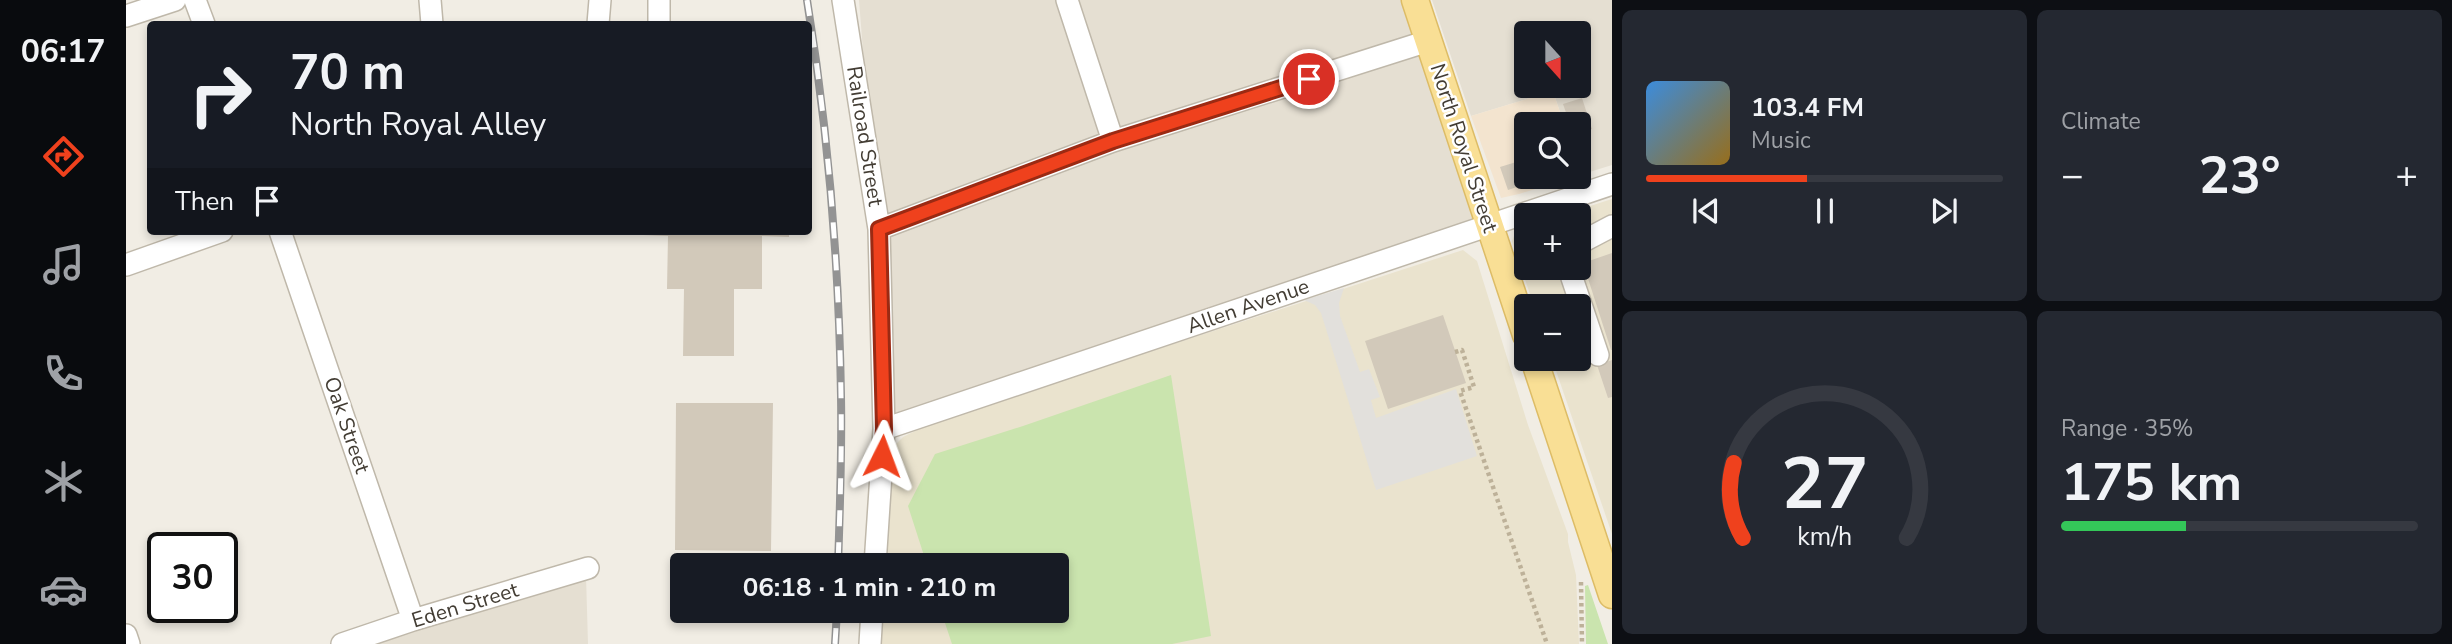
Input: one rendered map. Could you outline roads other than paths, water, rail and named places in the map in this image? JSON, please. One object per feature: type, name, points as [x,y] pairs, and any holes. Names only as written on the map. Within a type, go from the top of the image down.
[{"type":"main road","name":"North Royal Street","points":[[1415,0],[1514,299]]},
{"type":"main road","points":[[1538,371],[1612,596]]},
{"type":"street","points":[[126,16],[175,0]]},
{"type":"street","points":[[195,0],[203,21]]},
{"type":"street","points":[[430,0],[432,21]]},
{"type":"street","points":[[598,21],[600,0]]},
{"type":"street","points":[[659,0],[659,21]]},
{"type":"street","name":"Railroad Street","points":[[843,0],[879,229],[884,429],[876,553]]},
{"type":"street","points":[[1067,0],[1113,141]]},
{"type":"street","points":[[879,229],[1113,141],[1428,41]]},
{"type":"street","name":"Allen Avenue","points":[[884,429],[1612,184]]},
{"type":"street","points":[[1591,237],[1612,226]]},
{"type":"street","points":[[126,265],[211,235]]},
{"type":"street","name":"Oak Street","points":[[281,235],[413,620]]},
{"type":"street","points":[[1573,280],[1598,355]]},
{"type":"street","name":"Eden Street","points":[[346,643],[413,620],[588,568]]},
{"type":"street","points":[[870,644],[872,623]]},
{"type":"street","points":[[126,635],[129,644]]},
{"type":"railway","points":[[807,0],[810,21]]},
{"type":"railway","points":[[812,35],[831,197],[838,297],[841,417],[838,553]]},
{"type":"railway","points":[[835,644],[836,623]]}]
